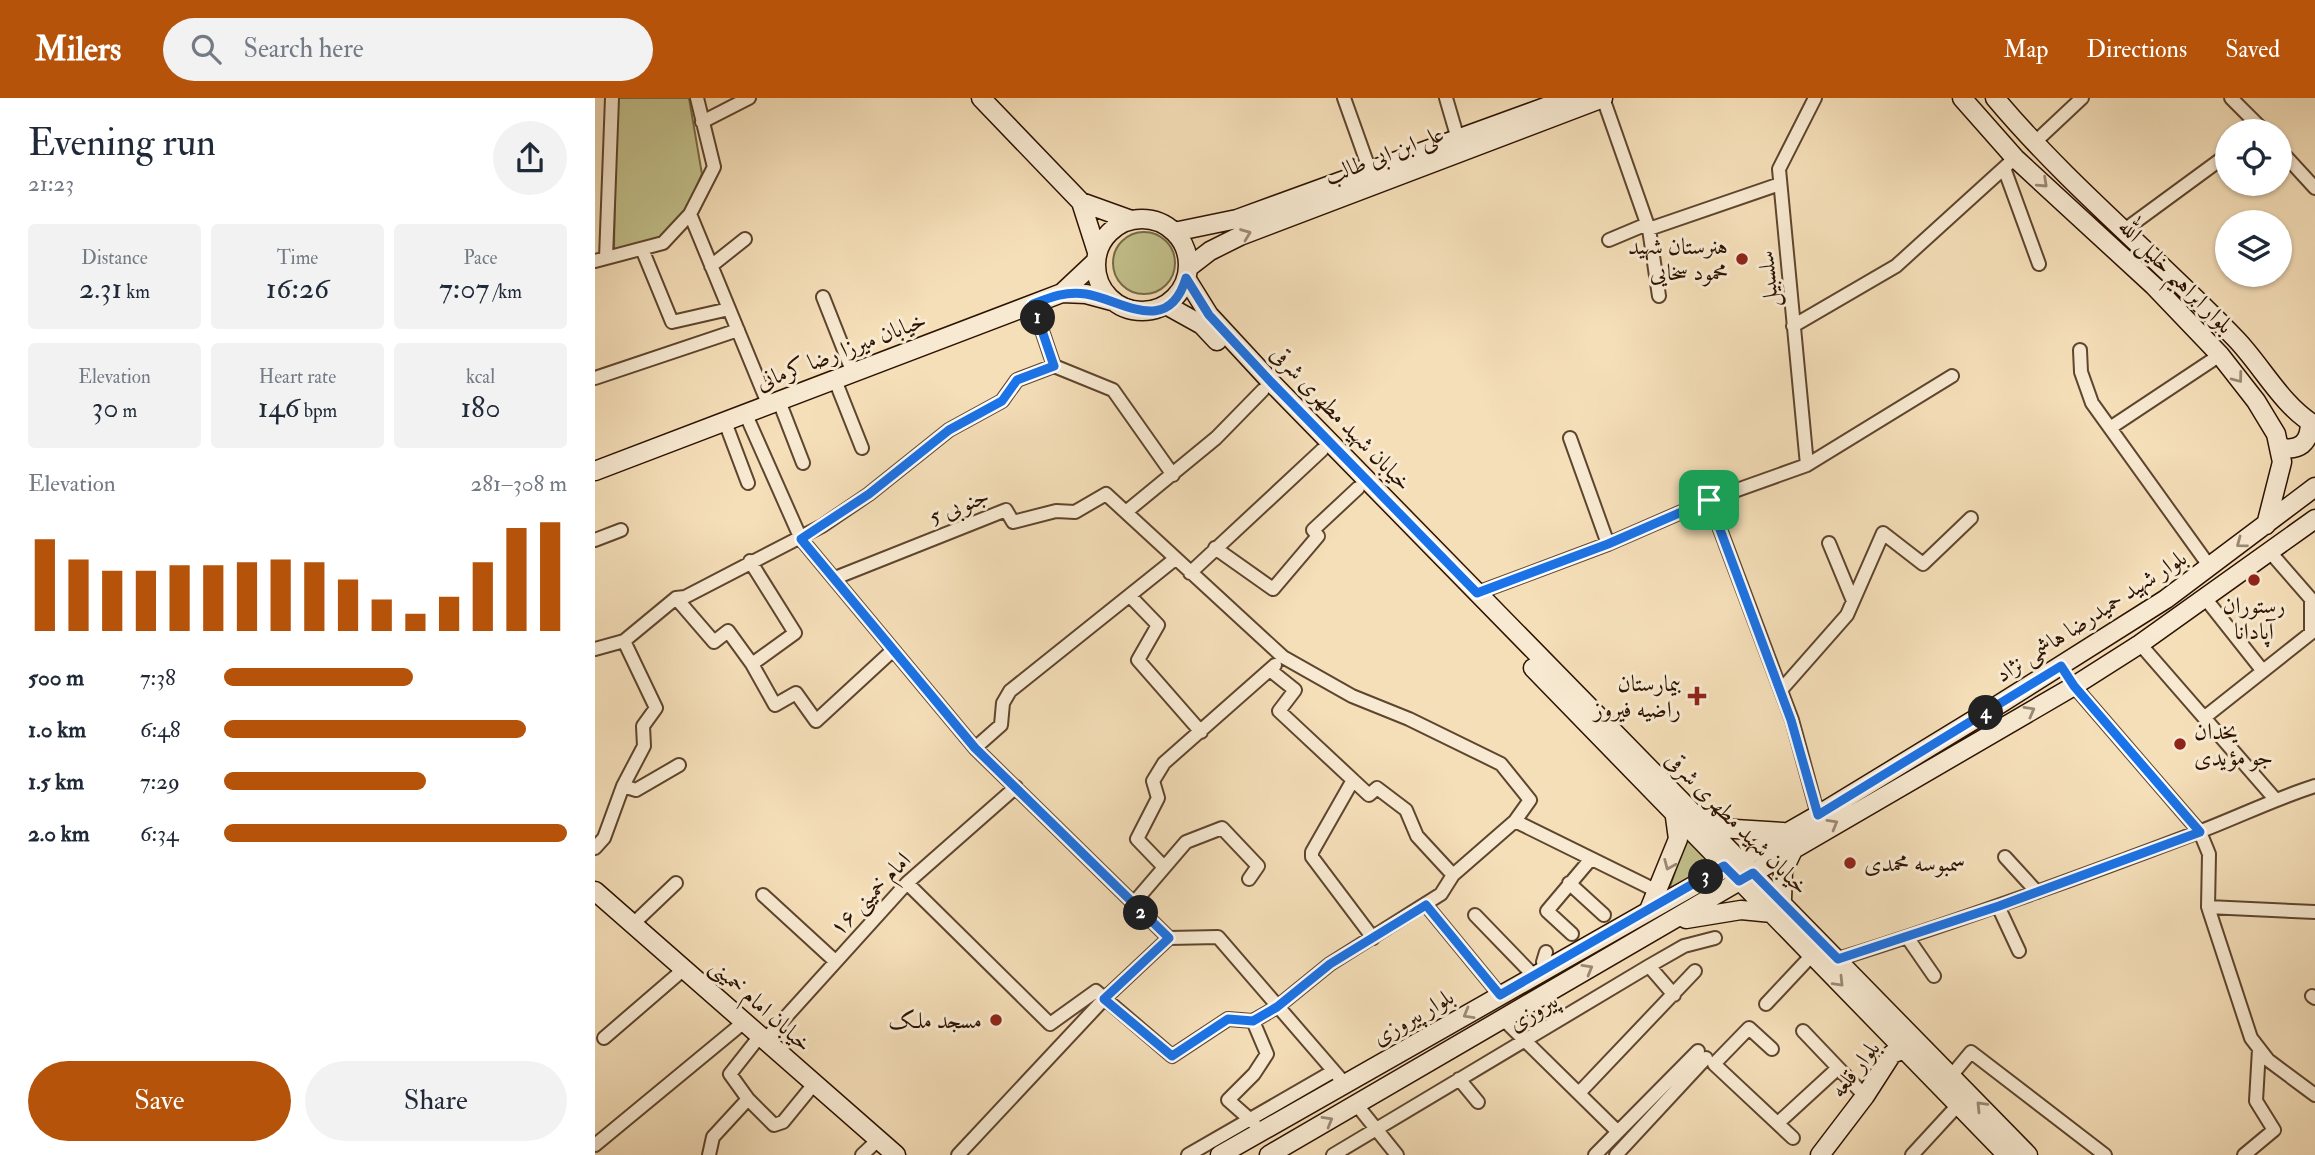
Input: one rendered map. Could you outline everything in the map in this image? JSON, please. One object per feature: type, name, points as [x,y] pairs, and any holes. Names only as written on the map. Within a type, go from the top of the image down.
[{"type":"main road","points":[[981,98],[1081,202],[1131,220],[1158,222],[1174,232],[1187,255],[1187,273],[1179,293],[1166,305],[1151,311],[1135,311],[1086,294],[1062,293]]},
{"type":"main road","name":"علی ابن ابی طالب","points":[[1174,232],[1237,219],[1458,139],[1551,101],[1570,98]]},
{"type":"main road","name":"علی ابن ابی طالب","points":[[1187,273],[1232,240],[1603,98]]},
{"type":"main road","name":"بلوار ابراهیم خلیل الله","points":[[1962,98],[2010,163],[2154,286],[2220,355],[2256,401],[2276,434],[2282,462],[2266,525]]},
{"type":"main road","name":"بلوار ابراهیم خلیل الله","points":[[1994,98],[2033,144],[2237,340],[2301,416],[2313,424]]},
{"type":"main road","points":[[1081,202],[1096,257],[1099,284],[1112,301]]},
{"type":"main road","points":[[1096,257],[1114,228],[1131,220]]},
{"type":"main road","name":"خیابان میرزا رضا کرمانی","points":[[595,471],[1062,293],[1096,257]]},
{"type":"main road","name":"خیابان شهید مطهری شرقی","points":[[1187,273],[1209,315],[1235,344],[1477,593],[1681,813]]},
{"type":"main road","name":"خیابان شهید مطهری شرقی","points":[[1166,305],[1202,325],[1358,488],[1681,813],[1777,907],[1838,959],[2028,1155]]},
{"type":"main road","points":[[2279,447],[2291,450],[2303,445],[2313,424]]},
{"type":"main road","name":"بلوار شهید حمیدرضا هاشمی نژاد","points":[[1747,877],[1818,815],[2166,599],[2315,487]]},
{"type":"main road","name":"بلوار شهید حمیدرضا هاشمی نژاد","points":[[1732,862],[1790,840],[2074,686],[2140,644],[2315,519]]},
{"type":"main road","points":[[2061,666],[2074,686]]},
{"type":"main road","points":[[1681,813],[1719,828],[1790,840],[1777,907],[1729,912],[1660,928],[1646,912],[1678,839],[1681,813]]},
{"type":"main road","name":"بلوار پیروزی","points":[[1220,1155],[1256,1125],[1339,1078],[1500,995],[1542,965],[1646,912],[1732,862]]},
{"type":"main road","name":"بلوار پیروزی","points":[[1269,1155],[1747,877]]},
{"type":"main road","name":"خیابان امام خمینی","points":[[595,891],[896,1155]]},
{"type":"main road","name":"خیابان شهید مطهری شرقی","points":[[1777,907],[1812,955],[2007,1155]]},
{"type":"main road","name":"بلوار قلعه","points":[[1820,1155],[1865,1096],[1892,1054],[1904,1049]]},
{"type":"main road","name":"بلوار قلعه","points":[[1833,1155],[1900,1062],[1904,1049]]},
{"type":"street","points":[[612,98],[601,260],[663,243],[689,214],[715,167],[697,98]]},
{"type":"street","points":[[702,122],[749,98]]},
{"type":"street","points":[[1345,98],[1370,171]]},
{"type":"street","points":[[1445,98],[1458,139]]},
{"type":"street","points":[[1603,98],[1648,227],[1659,296]]},
{"type":"street","name":"سلسبیل","points":[[1807,465],[1779,169],[1815,98]]},
{"type":"street","points":[[2033,144],[2082,98]]},
{"type":"street","points":[[2231,98],[2251,119]]},
{"type":"street","points":[[2292,162],[2315,188]]},
{"type":"street","points":[[1793,326],[1896,267],[2010,163],[2039,264]]},
{"type":"street","points":[[2123,231],[2215,164]]},
{"type":"street","points":[[1609,240],[1780,184]]},
{"type":"street","points":[[689,214],[738,330],[803,463]]},
{"type":"street","points":[[711,266],[745,239]]},
{"type":"street","points":[[642,249],[672,322],[729,309]]},
{"type":"street","points":[[824,296],[853,373]]},
{"type":"street","points":[[1033,304],[1054,366]]},
{"type":"street","points":[[595,379],[738,330]]},
{"type":"street","points":[[2080,350],[2081,372],[2092,403],[2210,567]]},
{"type":"street","points":[[2110,428],[2220,355]]},
{"type":"street","points":[[595,649],[624,641],[676,598],[685,597],[750,561],[801,539],[869,494],[967,418],[1002,401],[1017,380],[1054,366],[1113,390],[1173,475]]},
{"type":"street","points":[[1477,593],[1608,544],[1709,500],[1807,465],[1952,376]]},
{"type":"street","points":[[835,380],[862,448]]},
{"type":"street","points":[[907,883],[1050,1024],[1096,991],[1172,1056],[1228,1019],[1253,1021],[1277,1007],[1330,964],[1426,905],[1441,894],[1453,875],[1518,817],[1530,800],[1501,764],[1409,719],[1352,696],[1283,657],[1126,512],[1173,475],[1263,390]]},
{"type":"street","points":[[746,415],[801,539],[975,748],[1132,905],[1169,938]]},
{"type":"street","points":[[725,422],[748,483]]},
{"type":"street","points":[[1570,438],[1608,544]]},
{"type":"street","points":[[1190,573],[1322,450]]},
{"type":"street","points":[[1215,548],[1273,589],[1318,536],[1313,530],[1358,488]]},
{"type":"street","name":"جنوبی 5","points":[[835,578],[1006,510],[1013,522],[1056,512],[1075,512],[1106,494],[1126,512]]},
{"type":"street","points":[[1709,500],[1781,690],[1818,815]]},
{"type":"street","points":[[1781,690],[1847,615],[1883,533],[1921,564],[1971,518]]},
{"type":"street","points":[[595,540],[621,530]]},
{"type":"street","points":[[1829,543],[1853,601]]},
{"type":"street","points":[[2205,717],[2311,632],[2311,599],[2270,552]]},
{"type":"street","points":[[975,748],[1001,725],[1003,703],[1010,691],[1175,559]]},
{"type":"street","points":[[750,561],[795,633],[753,664]]},
{"type":"street","points":[[1130,596],[1158,625],[1138,660],[1201,732]]},
{"type":"street","points":[[676,598],[714,642],[728,631],[753,664],[775,705],[796,693],[816,721],[892,651]]},
{"type":"street","points":[[2205,598],[2262,670]]},
{"type":"street","points":[[595,848],[604,838],[623,786],[644,746],[643,726],[656,708],[624,641]]},
{"type":"street","points":[[2140,644],[2275,799]]},
{"type":"street","points":[[1163,866],[1137,839],[1158,798],[1153,781],[1164,763],[1283,657]]},
{"type":"street","points":[[1269,670],[1295,690],[1279,711],[1369,795],[1377,788],[1406,810],[1417,836],[1453,875]]},
{"type":"street","points":[[2074,686],[2200,832],[2209,854],[2208,907],[2251,1038],[2268,1060],[2315,1095]]},
{"type":"street","points":[[623,786],[636,790],[679,765]]},
{"type":"street","points":[[1353,780],[1312,852],[1312,857],[1373,937]]},
{"type":"street","points":[[1838,959],[1999,906],[2200,832],[2275,799],[2315,786]]},
{"type":"street","name":"امام خمینی ۱۶","points":[[747,1099],[730,1074],[907,883],[1016,787]]},
{"type":"street","points":[[1518,817],[1590,860],[1657,891]]},
{"type":"street","points":[[1132,905],[1186,842],[1222,828],[1258,866],[1249,879]]},
{"type":"street","points":[[2005,857],[2037,892]]},
{"type":"street","points":[[1572,934],[1547,911],[1590,860]]},
{"type":"street","points":[[1569,883],[1604,915]]},
{"type":"street","points":[[633,924],[676,884]]},
{"type":"street","points":[[763,895],[835,961]]},
{"type":"street","points":[[1426,905],[1500,995]]},
{"type":"street","points":[[1999,906],[2019,951]]},
{"type":"street","points":[[2208,907],[2315,912]]},
{"type":"street","points":[[1475,915],[1542,965]]},
{"type":"street","points":[[958,1155],[1104,999],[1169,938],[1217,937],[1339,1078]]},
{"type":"street","points":[[1907,937],[1934,976]]},
{"type":"street","name":"پیروزی","points":[[1333,1155],[1684,946],[1715,938]]},
{"type":"street","points":[[1766,1004],[1812,955]]},
{"type":"street","points":[[1649,966],[1674,995]]},
{"type":"street","points":[[604,1038],[684,969]]},
{"type":"street","points":[[1579,1093],[1695,971]]},
{"type":"street","points":[[1503,1019],[1618,1131]]},
{"type":"street","points":[[1188,1155],[1256,1125],[1228,1100],[1254,1074],[1267,1054],[1253,1021]]},
{"type":"street","points":[[595,1145],[744,1022]]},
{"type":"street","points":[[1595,1155],[1618,1131],[1706,1058],[1749,1028],[1772,1049]]},
{"type":"street","points":[[1803,1031],[1865,1096]]},
{"type":"street","points":[[2244,1155],[2273,1130],[2256,1101],[2259,1049]]},
{"type":"street","points":[[1951,1076],[1971,1052],[2105,1155]]},
{"type":"street","points":[[1706,1058],[1793,1138]]},
{"type":"street","points":[[1616,1155],[1706,1058]]},
{"type":"street","points":[[1778,1123],[1838,1068]]},
{"type":"street","points":[[1459,1079],[1478,1102]]},
{"type":"street","points":[[710,1154],[713,1137],[747,1099],[779,1126],[814,1084]]},
{"type":"street","points":[[1356,1104],[1397,1155]]},
{"type":"street","points":[[1912,1155],[1958,1105]]},
{"type":"street","points":[[862,1155],[878,1140]]},
{"type":"shaded area","points":[[616,98],[689,98],[702,174],[688,206],[664,236],[614,251]]},
{"type":"shaded area","points":[[1144,232],[1166,241],[1175,263],[1166,285],[1144,294],[1122,285],[1113,263],[1122,241]]},
{"type":"shaded area","points":[[1686,838],[1714,864],[1669,890]]},
{"type":"place","name":"هنرستان شهید محمود سخایی","points":[[1742,259]]},
{"type":"place","name":"رستوران آپادانا","points":[[2254,580]]},
{"type":"place","name":"بیمارستان راضیه فیروز","points":[[1697,696]]},
{"type":"place","name":"یخدان جو مؤیدی","points":[[2180,744]]},
{"type":"place","name":"سمبوسه محمدی","points":[[1850,863]]},
{"type":"place","name":"مسجد ملک","points":[[996,1020]]},
{"type":"route","points":[[1186,278],[1209,315],[1477,593],[1608,544],[1709,500],[1781,690],[1818,815],[2061,666],[2074,686],[2200,832],[1999,906],[1838,959],[1753,873],[1739,881],[1724,866],[1500,995],[1426,905],[1330,964],[1277,1007],[1253,1021],[1228,1019],[1172,1056],[1104,999],[1169,938],[1132,905],[975,748],[905,668],[801,539],[869,494],[949,430],[1002,401],[1017,380],[1054,366],[1033,304],[1062,293],[1086,294],[1112,301],[1127,309],[1151,311],[1171,302],[1182,289],[1186,278]]}]
